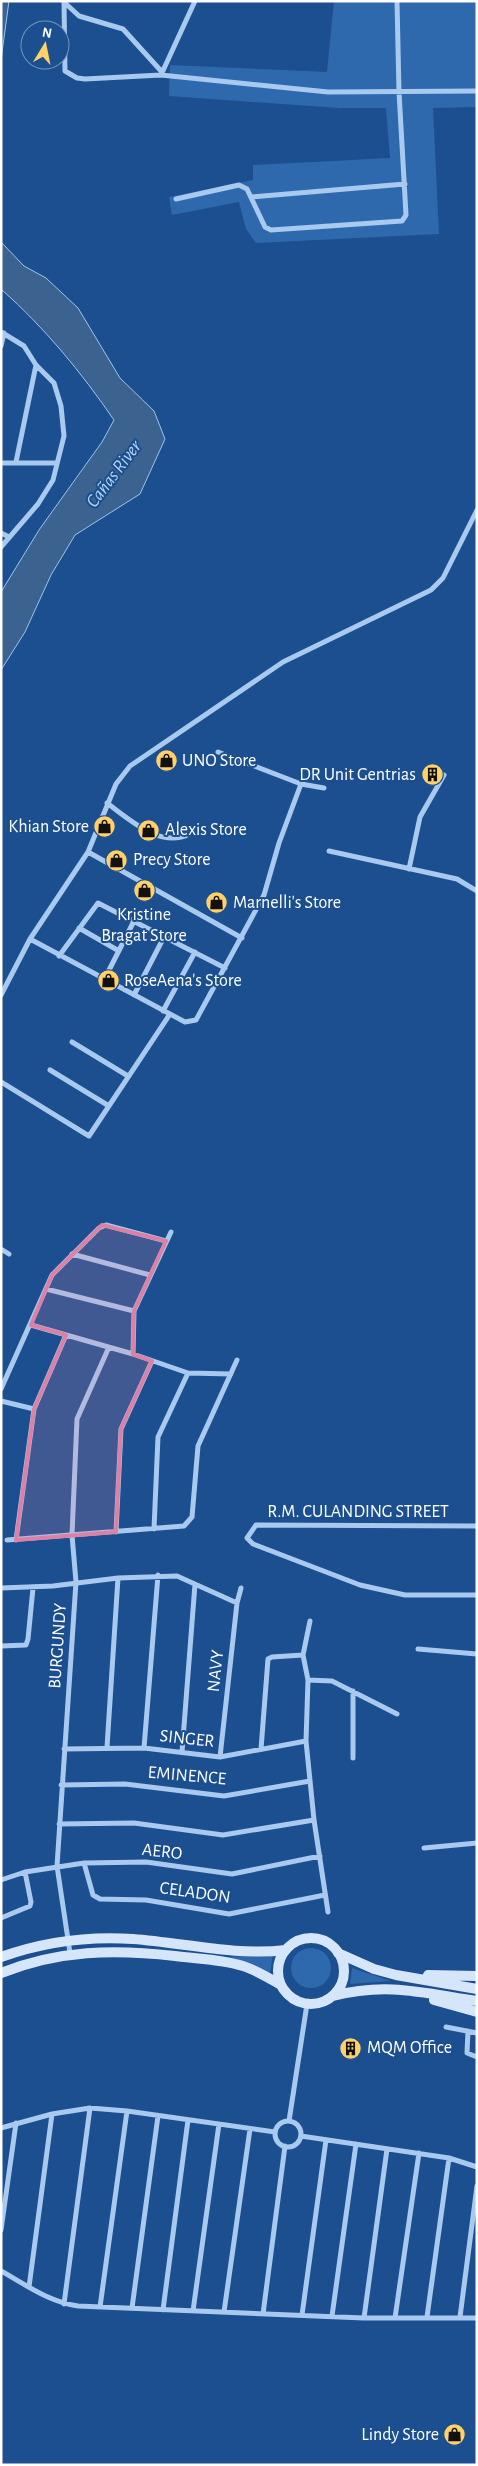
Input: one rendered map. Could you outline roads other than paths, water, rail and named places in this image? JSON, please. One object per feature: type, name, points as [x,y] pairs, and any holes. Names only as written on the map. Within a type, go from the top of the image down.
[{"type":"main road","points":[[1,1958],[68,1941],[103,1938],[248,1953],[286,1950],[302,1940],[314,1939],[326,1942],[338,1954],[343,1964],[340,1986],[333,1996]]},
{"type":"main road","points":[[281,1985],[278,1967],[286,1950]]},
{"type":"main road","points":[[1,1973],[36,1961],[70,1953],[134,1951],[228,1962],[245,1967],[281,1985],[293,1998],[307,2004],[322,2002],[333,1996],[374,1988],[392,1988],[472,2001]]},
{"type":"main road","points":[[338,1954],[374,1969],[396,1975],[473,1988]]},
{"type":"main road","points":[[396,1975],[477,1976]]},
{"type":"main road","points":[[392,1988],[477,2012]]},
{"type":"street","points":[[161,74],[195,1]]},
{"type":"street","points":[[176,199],[239,185],[247,189],[265,226],[271,230],[402,221],[406,215],[399,92],[397,1]]},
{"type":"street","points":[[64,2],[79,16],[123,29],[161,74]]},
{"type":"street","points":[[64,2],[65,71],[84,79],[161,74],[328,92],[477,91]]},
{"type":"street","points":[[251,197],[405,184]]},
{"type":"street","points":[[1,346],[2,333],[24,346],[36,365],[54,383],[61,406],[64,436],[53,480],[38,504],[1,547]]},
{"type":"street","points":[[16,462],[36,365]]},
{"type":"street","points":[[1,463],[56,463]]},
{"type":"street","points":[[1,996],[30,939],[88,852],[116,784],[130,766],[283,662],[431,590],[443,578],[477,510]]},
{"type":"street","points":[[1,533],[9,537]]},
{"type":"street","points":[[218,752],[300,782],[301,784],[324,788]]},
{"type":"street","points":[[409,869],[420,817],[444,774]]},
{"type":"street","points":[[30,939],[185,1022],[196,1020],[264,895],[279,843],[301,784]]},
{"type":"street","points":[[107,804],[139,825],[163,837],[181,838],[189,834]]},
{"type":"street","points":[[329,851],[457,879],[477,891]]},
{"type":"street","points":[[88,852],[242,938]]},
{"type":"street","points":[[59,956],[98,903],[225,968]]},
{"type":"street","points":[[104,980],[134,921]]},
{"type":"street","points":[[79,928],[119,951]]},
{"type":"street","points":[[134,995],[164,937]]},
{"type":"street","points":[[163,1011],[194,952]]},
{"type":"street","points":[[1,1082],[89,1136],[170,1014]]},
{"type":"street","points":[[72,1042],[128,1076]]},
{"type":"street","points":[[50,1070],[108,1106]]},
{"type":"street","points":[[1,1390],[52,1275],[102,1225],[166,1241]]},
{"type":"street","points":[[133,1354],[134,1311],[171,1232]]},
{"type":"street","points":[[1,1249],[9,1254]]},
{"type":"street","points":[[72,1254],[150,1275]]},
{"type":"street","points":[[46,1289],[134,1311]]},
{"type":"street","points":[[31,1326],[133,1354],[188,1374],[230,1374]]},
{"type":"street","points":[[16,1540],[34,1409],[66,1335]]},
{"type":"street","name":"BURGUNDY","points":[[70,1953],[57,1866],[76,1582],[72,1536],[77,1419],[109,1347]]},
{"type":"street","points":[[7,1540],[184,1526],[192,1517],[198,1446],[237,1360]]},
{"type":"street","points":[[116,1532],[121,1429],[152,1361]]},
{"type":"street","points":[[154,1528],[158,1438],[188,1374]]},
{"type":"street","points":[[1,1400],[34,1409]]},
{"type":"street","name":"R.M. CULANDING STREET","points":[[477,1526],[256,1525],[247,1538],[253,1544],[360,1585],[405,1596],[477,1595]]},
{"type":"street","points":[[144,1748],[158,1575]]},
{"type":"street","points":[[1,1588],[33,1588],[76,1582],[158,1575],[177,1576],[237,1603]]},
{"type":"street","points":[[107,1747],[118,1578]]},
{"type":"street","points":[[182,1752],[195,1584]]},
{"type":"street","points":[[1,1646],[26,1645],[33,1588]]},
{"type":"street","name":"NAVY","points":[[220,1756],[237,1603],[241,1588]]},
{"type":"street","points":[[310,1622],[303,1655],[308,1680],[306,1742],[314,1820],[328,1912]]},
{"type":"street","points":[[418,1649],[477,1654]]},
{"type":"street","points":[[261,1749],[268,1659],[272,1657],[303,1655]]},
{"type":"street","points":[[308,1680],[332,1681],[397,1714]]},
{"type":"street","points":[[352,1691],[353,1758]]},
{"type":"street","name":"SINGER","points":[[64,1749],[144,1748],[220,1756],[306,1742]]},
{"type":"street","name":"EMINENCE","points":[[61,1785],[125,1784],[224,1796],[310,1781]]},
{"type":"street","points":[[59,1824],[134,1823],[223,1835],[314,1820]]},
{"type":"street","points":[[424,1848],[477,1844]]},
{"type":"street","name":"AERO","points":[[1,1880],[25,1872],[57,1866],[146,1862],[232,1874],[320,1856]]},
{"type":"street","name":"CELADON","points":[[84,1864],[93,1895],[100,1899],[146,1900],[229,1914],[325,1895]]},
{"type":"street","points":[[1,1918],[30,1906],[31,1902],[25,1872]]},
{"type":"street","points":[[289,2121],[307,2004]]},
{"type":"street","points":[[446,2027],[477,2033]]},
{"type":"street","points":[[468,2031],[467,2053],[477,2057]]},
{"type":"street","points":[[1,2128],[52,2114],[90,2108],[127,2111],[275,2132]]},
{"type":"street","points":[[64,2304],[90,2108]]},
{"type":"street","points":[[100,2307],[127,2111]]},
{"type":"street","points":[[29,2287],[52,2114]]},
{"type":"street","points":[[132,2308],[158,2116]]},
{"type":"street","points":[[163,2310],[188,2120]]},
{"type":"street","points":[[289,2121],[298,2126],[300,2136],[293,2145],[285,2146],[279,2143],[275,2132],[281,2123],[289,2121]]},
{"type":"street","points":[[1,2230],[16,2123]]},
{"type":"street","points":[[193,2311],[219,2124]]},
{"type":"street","points":[[224,2312],[250,2129]]},
{"type":"street","points":[[300,2136],[449,2158],[477,2166]]},
{"type":"street","points":[[302,2315],[326,2140]]},
{"type":"street","points":[[332,2316],[356,2144]]},
{"type":"street","points":[[263,2314],[285,2146]]},
{"type":"street","points":[[364,2318],[387,2149]]},
{"type":"street","points":[[394,2318],[419,2153]]},
{"type":"street","points":[[427,2317],[449,2158]]},
{"type":"street","points":[[460,2317],[477,2186]]},
{"type":"street","points":[[1,2271],[64,2304],[364,2318],[477,2318]]},
{"type":"water","points":[[1,1],[9,1],[1,60]]},
{"type":"water","name":"Cañas River","points":[[1,242],[24,266],[46,278],[78,308],[120,378],[154,411],[165,439],[140,494],[75,535],[51,575],[25,632],[1,670],[1,592],[39,530],[102,442],[114,420],[62,351],[33,319],[1,289]]},
{"type":"place","name":"UNO Store","points":[[166,761]]},
{"type":"place","name":"DR Unit Gentrias","points":[[432,775]]},
{"type":"place","name":"Khian Store","points":[[105,827]]},
{"type":"place","name":"Alexis Store","points":[[149,830]]},
{"type":"place","name":"Precy Store","points":[[117,860]]},
{"type":"place","name":"Kristine Bragat Store","points":[[144,890]]},
{"type":"place","name":"Marnelli's Store","points":[[217,903]]},
{"type":"place","name":"RoseAena's Store","points":[[108,981]]},
{"type":"place","name":"MQM Office","points":[[351,2048]]},
{"type":"place","name":"Lindy Store","points":[[455,2435]]}]
